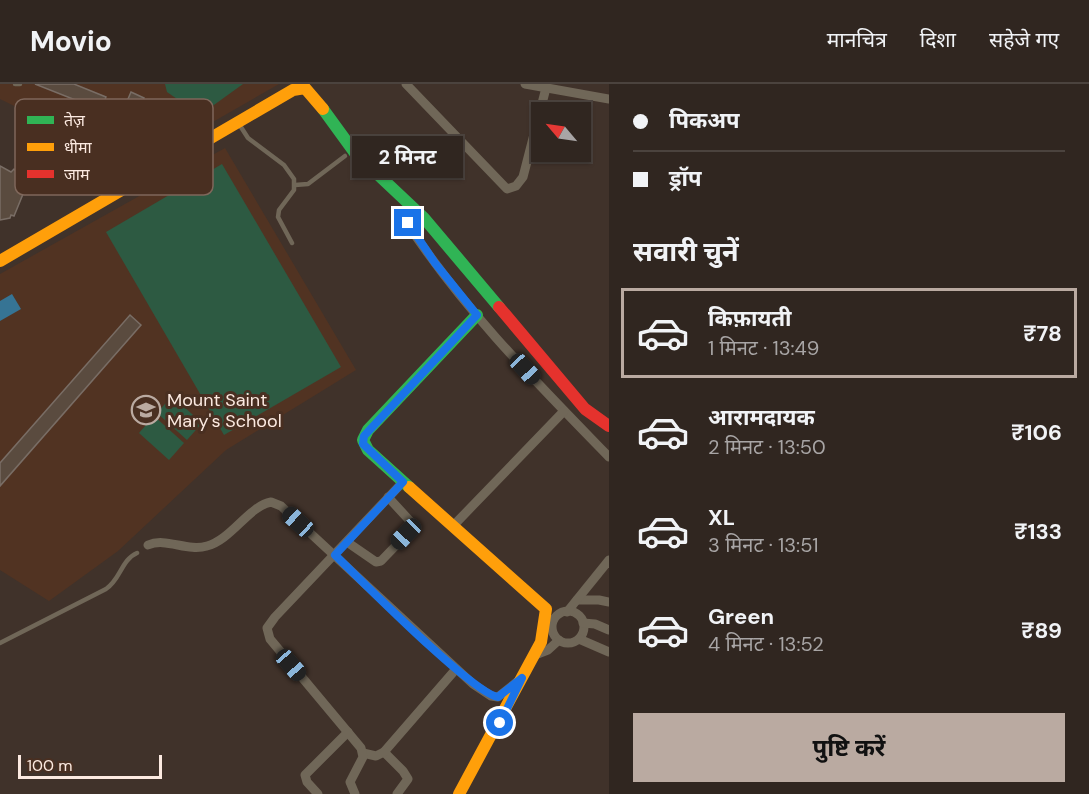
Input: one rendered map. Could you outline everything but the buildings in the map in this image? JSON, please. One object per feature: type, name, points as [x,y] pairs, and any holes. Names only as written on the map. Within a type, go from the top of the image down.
[{"type":"street","points":[[406,84],[507,189],[516,186],[523,177],[546,88]]},
{"type":"street","points":[[525,84],[609,99]]},
{"type":"street","points":[[213,136],[304,86],[314,96],[355,153],[424,218],[585,409],[609,426]]},
{"type":"street","points":[[0,261],[112,195]]},
{"type":"street","points":[[408,223],[435,263],[477,315],[609,458]]},
{"type":"street","points":[[477,315],[364,436],[363,444],[551,614],[552,634],[548,650],[535,655]]},
{"type":"street","points":[[453,526],[564,411]]},
{"type":"street","points":[[403,482],[274,617],[267,630],[270,639],[363,753],[376,756],[384,752],[456,669]]},
{"type":"street","points":[[347,542],[376,562],[381,561],[406,534],[410,521],[388,497]]},
{"type":"street","points":[[148,545],[155,542],[205,547],[227,535],[267,503],[272,502],[281,506],[456,669],[490,696],[498,697],[522,678]]},
{"type":"street","points":[[567,612],[609,560]]},
{"type":"street","points":[[577,600],[609,602]]},
{"type":"street","points":[[551,614],[567,612],[579,616],[584,623],[579,639],[570,643],[552,634]]},
{"type":"street","points":[[584,623],[595,624],[609,630]]},
{"type":"street","points":[[459,794],[535,655],[552,634]]},
{"type":"street","points":[[579,639],[609,652]]},
{"type":"street","points":[[318,794],[307,782],[305,775],[348,732]]},
{"type":"street","points":[[384,752],[408,779],[406,785],[397,794]]},
{"type":"street","points":[[355,794],[350,783],[362,761],[363,753]]},
{"type":"lane","points":[[15,84],[20,84]]},
{"type":"lane","points":[[238,121],[248,138],[288,169],[295,185]]},
{"type":"lane","points":[[295,185],[308,184],[345,156]]},
{"type":"lane","points":[[292,243],[279,222],[278,213],[295,185]]},
{"type":"lane","points":[[0,643],[106,589],[115,582],[129,557],[137,553]]},
{"type":"shaded area","points":[[0,84],[279,84],[213,122],[213,99],[15,99],[15,106],[0,99]]},
{"type":"shaded area","name":"Mount Saint Mary's School","points":[[225,148],[356,370],[226,450],[118,551],[49,601],[0,570],[0,274],[141,195],[213,195],[213,155]]},
{"type":"green space","points":[[165,84],[243,84],[213,106],[213,99],[177,99],[167,92]]},
{"type":"green space","points":[[222,164],[341,367],[224,435],[106,232],[169,195],[213,195],[213,169]]},
{"type":"green space","points":[[172,396],[202,423],[187,440],[157,413]]},
{"type":"green space","points":[[154,416],[184,443],[169,460],[139,433]]},
{"type":"water","points":[[12,294],[21,309],[0,321],[0,301]]},
{"type":"traffic: fast","points":[[323,109],[355,153],[424,218],[499,307]]},
{"type":"traffic: fast","points":[[409,487],[368,450],[363,440],[368,430],[477,315]]},
{"type":"traffic: slow","points":[[213,137],[293,90],[305,88],[323,109]]},
{"type":"traffic: slow","points":[[0,261],[113,195]]},
{"type":"traffic: slow","points":[[409,487],[546,609],[541,642],[459,794]]},
{"type":"traffic: jam","points":[[499,307],[585,409],[609,426]]},
{"type":"place","name":"Mount Saint Mary's School","points":[[146,410]]},
{"type":"route","points":[[408,223],[435,263],[477,315],[381,415],[364,436],[363,444],[368,450],[403,482],[335,555],[456,669],[490,696],[498,697],[522,678],[500,723]]}]
